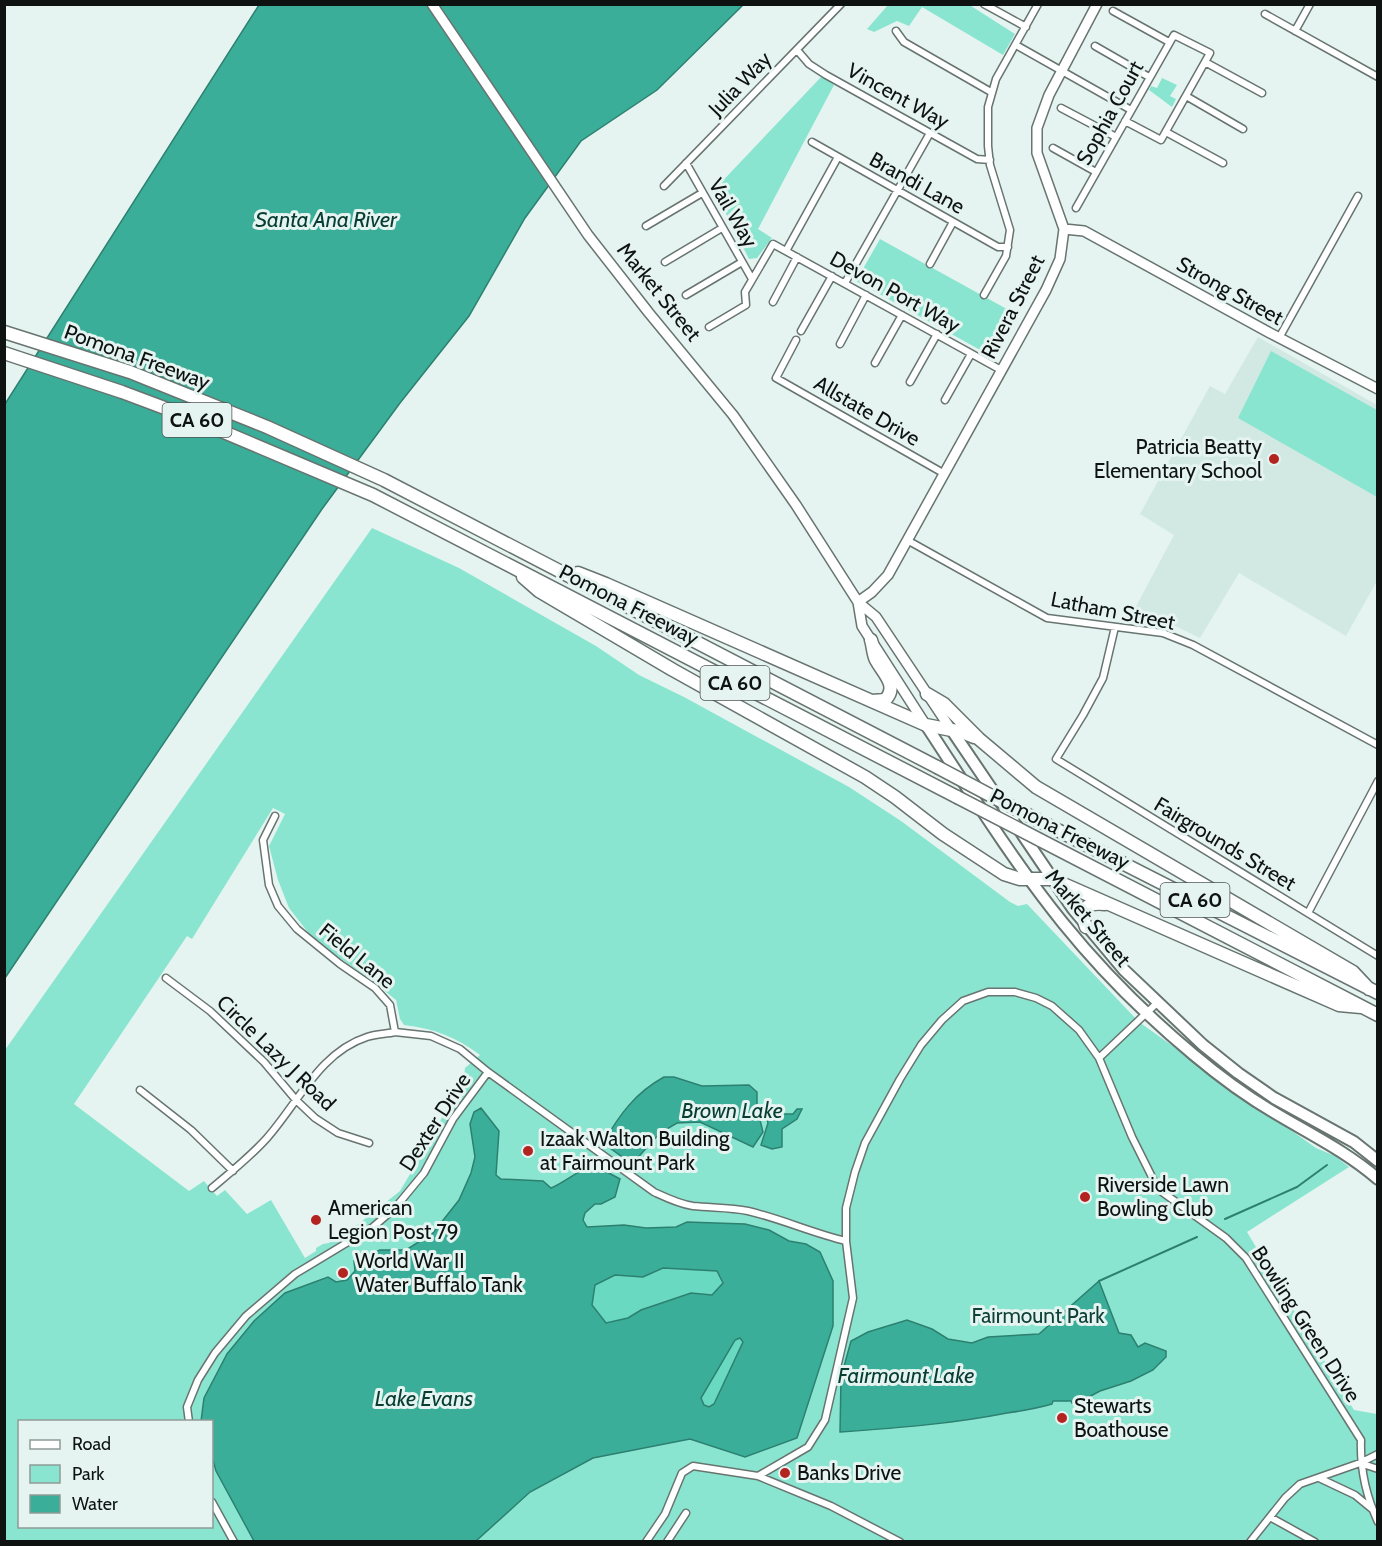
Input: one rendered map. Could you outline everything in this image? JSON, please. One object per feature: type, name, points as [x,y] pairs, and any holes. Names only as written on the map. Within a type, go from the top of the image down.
[{"type":"highway","name":"Pomona Freeway","points":[[4,332],[31,339],[152,381],[267,427],[384,480],[1020,811],[1373,991]]},
{"type":"highway","name":"Pomona Freeway","points":[[11,354],[186,416],[373,495],[1377,1015]]},
{"type":"highway","points":[[529,555],[606,584],[926,725],[962,732],[979,739]]},
{"type":"highway","points":[[514,568],[539,591],[673,670],[865,777],[943,834],[1004,874],[1018,879],[1052,879],[1339,1005],[1361,1007]]},
{"type":"highway","points":[[871,640],[875,658],[890,682],[891,688],[885,700],[872,701]]},
{"type":"highway","points":[[927,694],[944,704],[979,739],[1036,787],[1353,972],[1373,991]]},
{"type":"highway","points":[[1086,927],[1083,914],[1087,906],[1097,903],[1110,905]]},
{"type":"main road","name":"Market Street","points":[[432,4],[610,263],[733,415],[796,505],[858,602],[876,617],[1086,927],[1124,970],[1203,1045],[1274,1098],[1354,1142],[1377,1161]]},
{"type":"main road","name":"Rivera Street","points":[[858,602],[882,583],[908,540],[1046,290],[1060,259],[1064,229],[1037,153],[1037,128],[1048,95],[1097,4]]},
{"type":"main road","name":"Strong Street","points":[[1064,229],[1084,231],[1377,389]]},
{"type":"main road","name":"Market Street","points":[[858,602],[862,626],[926,725],[1029,878],[1079,942],[1148,1013],[1193,1054],[1273,1112],[1354,1159],[1377,1179]]},
{"type":"street","name":"Julia Way","points":[[664,186],[841,4]]},
{"type":"street","points":[[984,4],[1026,27]]},
{"type":"street","points":[[984,295],[1006,256],[1011,230],[990,160],[987,126],[992,92],[996,79],[1038,4]]},
{"type":"street","points":[[1295,31],[1310,4]]},
{"type":"street","points":[[1113,11],[1169,42]]},
{"type":"street","points":[[1265,14],[1377,77]]},
{"type":"street","points":[[896,31],[904,42],[992,92]]},
{"type":"street","name":"Sophia Court","points":[[1076,208],[1174,35],[1210,53],[1205,62]]},
{"type":"street","points":[[1016,45],[1131,110]]},
{"type":"street","points":[[1095,46],[1149,77]]},
{"type":"street","name":"Vincent Way","points":[[797,50],[809,64],[826,75],[976,159],[990,160]]},
{"type":"street","points":[[1125,121],[1161,140],[1205,62],[1262,93]]},
{"type":"street","points":[[1186,96],[1243,129]]},
{"type":"street","points":[[1061,108],[1116,137]]},
{"type":"street","points":[[1166,132],[1223,163]]},
{"type":"street","points":[[845,284],[930,133]]},
{"type":"street","name":"Brandi Lane","points":[[812,142],[953,222],[998,246],[1008,247]]},
{"type":"street","points":[[1053,148],[1096,172]]},
{"type":"street","points":[[786,251],[838,157]]},
{"type":"street","name":"Vail Way","points":[[686,163],[752,279]]},
{"type":"street","points":[[646,226],[702,193]]},
{"type":"street","points":[[1280,338],[1358,196]]},
{"type":"street","points":[[930,264],[953,222]]},
{"type":"street","points":[[665,262],[722,228]]},
{"type":"street","name":"Devon Port Way","points":[[752,279],[772,244],[1001,370]]},
{"type":"street","points":[[772,302],[797,257]]},
{"type":"street","points":[[686,295],[742,262]]},
{"type":"street","points":[[801,331],[832,276]]},
{"type":"street","points":[[709,327],[746,305],[745,292],[752,279]]},
{"type":"street","points":[[840,344],[866,295]]},
{"type":"street","points":[[875,363],[902,315]]},
{"type":"street","points":[[910,382],[937,334]]},
{"type":"street","name":"Allstate Drive","points":[[796,340],[776,378],[943,473]]},
{"type":"street","points":[[945,400],[971,354]]},
{"type":"street","name":"Latham Street","points":[[908,540],[1047,618],[1163,633],[1193,645],[1377,745]]},
{"type":"street","name":"Fairgrounds Street","points":[[1115,627],[1103,678],[1056,759],[1376,955]]},
{"type":"street","points":[[1308,913],[1377,781]]},
{"type":"street","name":"Field Lane","points":[[275,816],[263,840],[269,885],[278,906],[297,929],[340,964],[375,988],[390,1005],[395,1032]]},
{"type":"street","name":"Circle Lazy J Road","points":[[166,978],[210,1011],[264,1062],[296,1100],[315,1118],[338,1133],[369,1143]]},
{"type":"street","name":"Bowling Green Drive","points":[[758,1476],[808,1448],[825,1420],[853,1298],[846,1241],[846,1208],[865,1143],[921,1045],[942,1020],[963,1001],[988,992],[1015,992],[1036,998],[1052,1006],[1079,1030],[1099,1058],[1132,1137],[1158,1189],[1218,1232],[1246,1258],[1362,1440],[1360,1463]]},
{"type":"street","points":[[1099,1058],[1158,1003]]},
{"type":"street","points":[[212,1188],[267,1138],[319,1072],[339,1051],[367,1037],[395,1032],[430,1036],[460,1049],[488,1072]]},
{"type":"street","name":"Dexter Drive","points":[[189,1420],[187,1407],[198,1380],[215,1353],[246,1316],[295,1274],[373,1227],[395,1208],[424,1173],[453,1119],[488,1072],[654,1192],[675,1202],[693,1206],[737,1208],[846,1241]]},
{"type":"street","points":[[140,1090],[191,1130],[232,1171]]},
{"type":"street","points":[[1250,1542],[1285,1498],[1300,1484],[1360,1463],[1377,1454]]},
{"type":"street","points":[[1360,1463],[1377,1469]]},
{"type":"street","points":[[1360,1463],[1377,1522]]},
{"type":"street","points":[[646,1542],[665,1514],[682,1473],[693,1466],[758,1476],[831,1506],[900,1542]]},
{"type":"street","points":[[1318,1478],[1355,1495],[1372,1509]]},
{"type":"street","points":[[213,1504],[234,1542]]},
{"type":"street","points":[[667,1542],[686,1513]]},
{"type":"street","points":[[1270,1517],[1316,1542]]},
{"type":"shaded area","name":"Patricia Beatty Elementary School","points":[[1258,337],[1377,405],[1377,581],[1346,636],[1239,573],[1200,638],[1167,622],[1131,616],[1174,535],[1140,514],[1210,386],[1225,394]]},
{"type":"shaded area","points":[[663,1268],[717,1271],[723,1283],[712,1295],[691,1293],[641,1310],[628,1318],[606,1323],[592,1305],[595,1285],[615,1275],[643,1277]]},
{"type":"shaded area","points":[[740,1337],[743,1342],[714,1404],[709,1407],[704,1405],[701,1399],[735,1340]]},
{"type":"green space","points":[[968,4],[1015,34],[1003,55],[922,7],[909,26],[897,21],[874,32],[867,29],[888,5]]},
{"type":"green space","points":[[822,76],[834,85],[758,229],[772,238],[757,258],[749,259],[714,190]]},
{"type":"green space","points":[[1162,78],[1177,85],[1170,96],[1176,99],[1172,107],[1149,90],[1151,86],[1157,88]]},
{"type":"green space","points":[[880,239],[1014,313],[991,356],[856,281]]},
{"type":"green space","points":[[1271,351],[1377,410],[1377,497],[1238,418]]},
{"type":"green space","name":"Fairmount Park","points":[[372,528],[459,568],[596,646],[639,675],[849,787],[901,821],[1010,902],[1018,906],[1027,904],[1139,1022],[1316,1148],[1335,1156],[1349,1167],[1247,1232],[1354,1410],[1377,1414],[1377,1541],[5,1542],[5,1050]],"holes":[[[273,808],[285,814],[269,846],[278,880],[289,908],[314,940],[396,1000],[400,1019],[404,1025],[444,1034],[480,1055],[465,1068],[464,1076],[400,1191],[352,1229],[316,1248],[316,1251],[305,1258],[271,1200],[247,1214],[225,1190],[217,1196],[204,1181],[189,1191],[74,1104],[187,936],[192,939]]]},
{"type":"water","name":"Santa Ana River","points":[[259,5],[743,5],[657,90],[581,141],[525,218],[469,316],[400,403],[322,509],[5,978],[5,404]]},
{"type":"water","name":"Brown Lake","points":[[664,1077],[674,1077],[702,1086],[749,1085],[757,1092],[757,1108],[763,1132],[753,1147],[700,1122],[677,1123],[660,1133],[632,1164],[603,1143],[636,1097]]},
{"type":"water","name":"Lake Evans","points":[[481,1108],[499,1131],[496,1175],[501,1179],[543,1181],[551,1188],[594,1165],[620,1179],[615,1197],[601,1204],[595,1204],[585,1213],[583,1220],[587,1227],[624,1225],[646,1228],[676,1227],[687,1222],[745,1224],[769,1230],[789,1241],[806,1244],[820,1252],[833,1281],[833,1326],[797,1438],[745,1457],[690,1439],[593,1458],[530,1492],[476,1541],[254,1541],[216,1471],[213,1460],[213,1420],[201,1420],[204,1398],[227,1354],[254,1321],[285,1293],[328,1277],[336,1282],[347,1280],[355,1271],[354,1261],[380,1250],[406,1250],[433,1233],[459,1200],[471,1173],[475,1157],[470,1124],[474,1112]],"holes":[[[663,1268],[717,1271],[723,1283],[712,1295],[691,1293],[641,1310],[628,1318],[606,1323],[592,1305],[595,1285],[615,1275],[643,1277]],[[740,1338],[743,1342],[714,1404],[709,1407],[704,1405],[701,1398],[735,1340]]]},
{"type":"water","points":[[766,1109],[777,1114],[793,1114],[797,1109],[802,1109],[797,1119],[782,1129],[782,1147],[772,1149],[761,1145],[768,1123]]},
{"type":"water","name":"Fairmount Lake","points":[[1099,1281],[1119,1333],[1131,1335],[1138,1347],[1145,1343],[1166,1351],[1166,1357],[1153,1370],[1131,1381],[1072,1403],[1071,1401],[1053,1401],[1052,1404],[1036,1408],[966,1420],[840,1432],[841,1377],[851,1341],[868,1332],[907,1320],[932,1329],[948,1339],[972,1343],[988,1337],[1039,1334]]},
{"type":"waterway","points":[[1225,1219],[1297,1187],[1327,1165]]},
{"type":"waterway","points":[[1099,1281],[1197,1237]]},
{"type":"place","name":"Patricia Beatty Elementary School","points":[[1274,459]]},
{"type":"place","name":"Izaak Walton Building at Fairmount Park","points":[[528,1151]]},
{"type":"place","name":"Riverside Lawn Bowling Club","points":[[1085,1197]]},
{"type":"place","name":"American Legion Post 79","points":[[316,1220]]},
{"type":"place","name":"World War II Water Buffalo Tank","points":[[343,1273]]},
{"type":"place","name":"Stewarts Boathouse","points":[[1062,1418]]},
{"type":"place","name":"Banks Drive","points":[[785,1473]]}]
